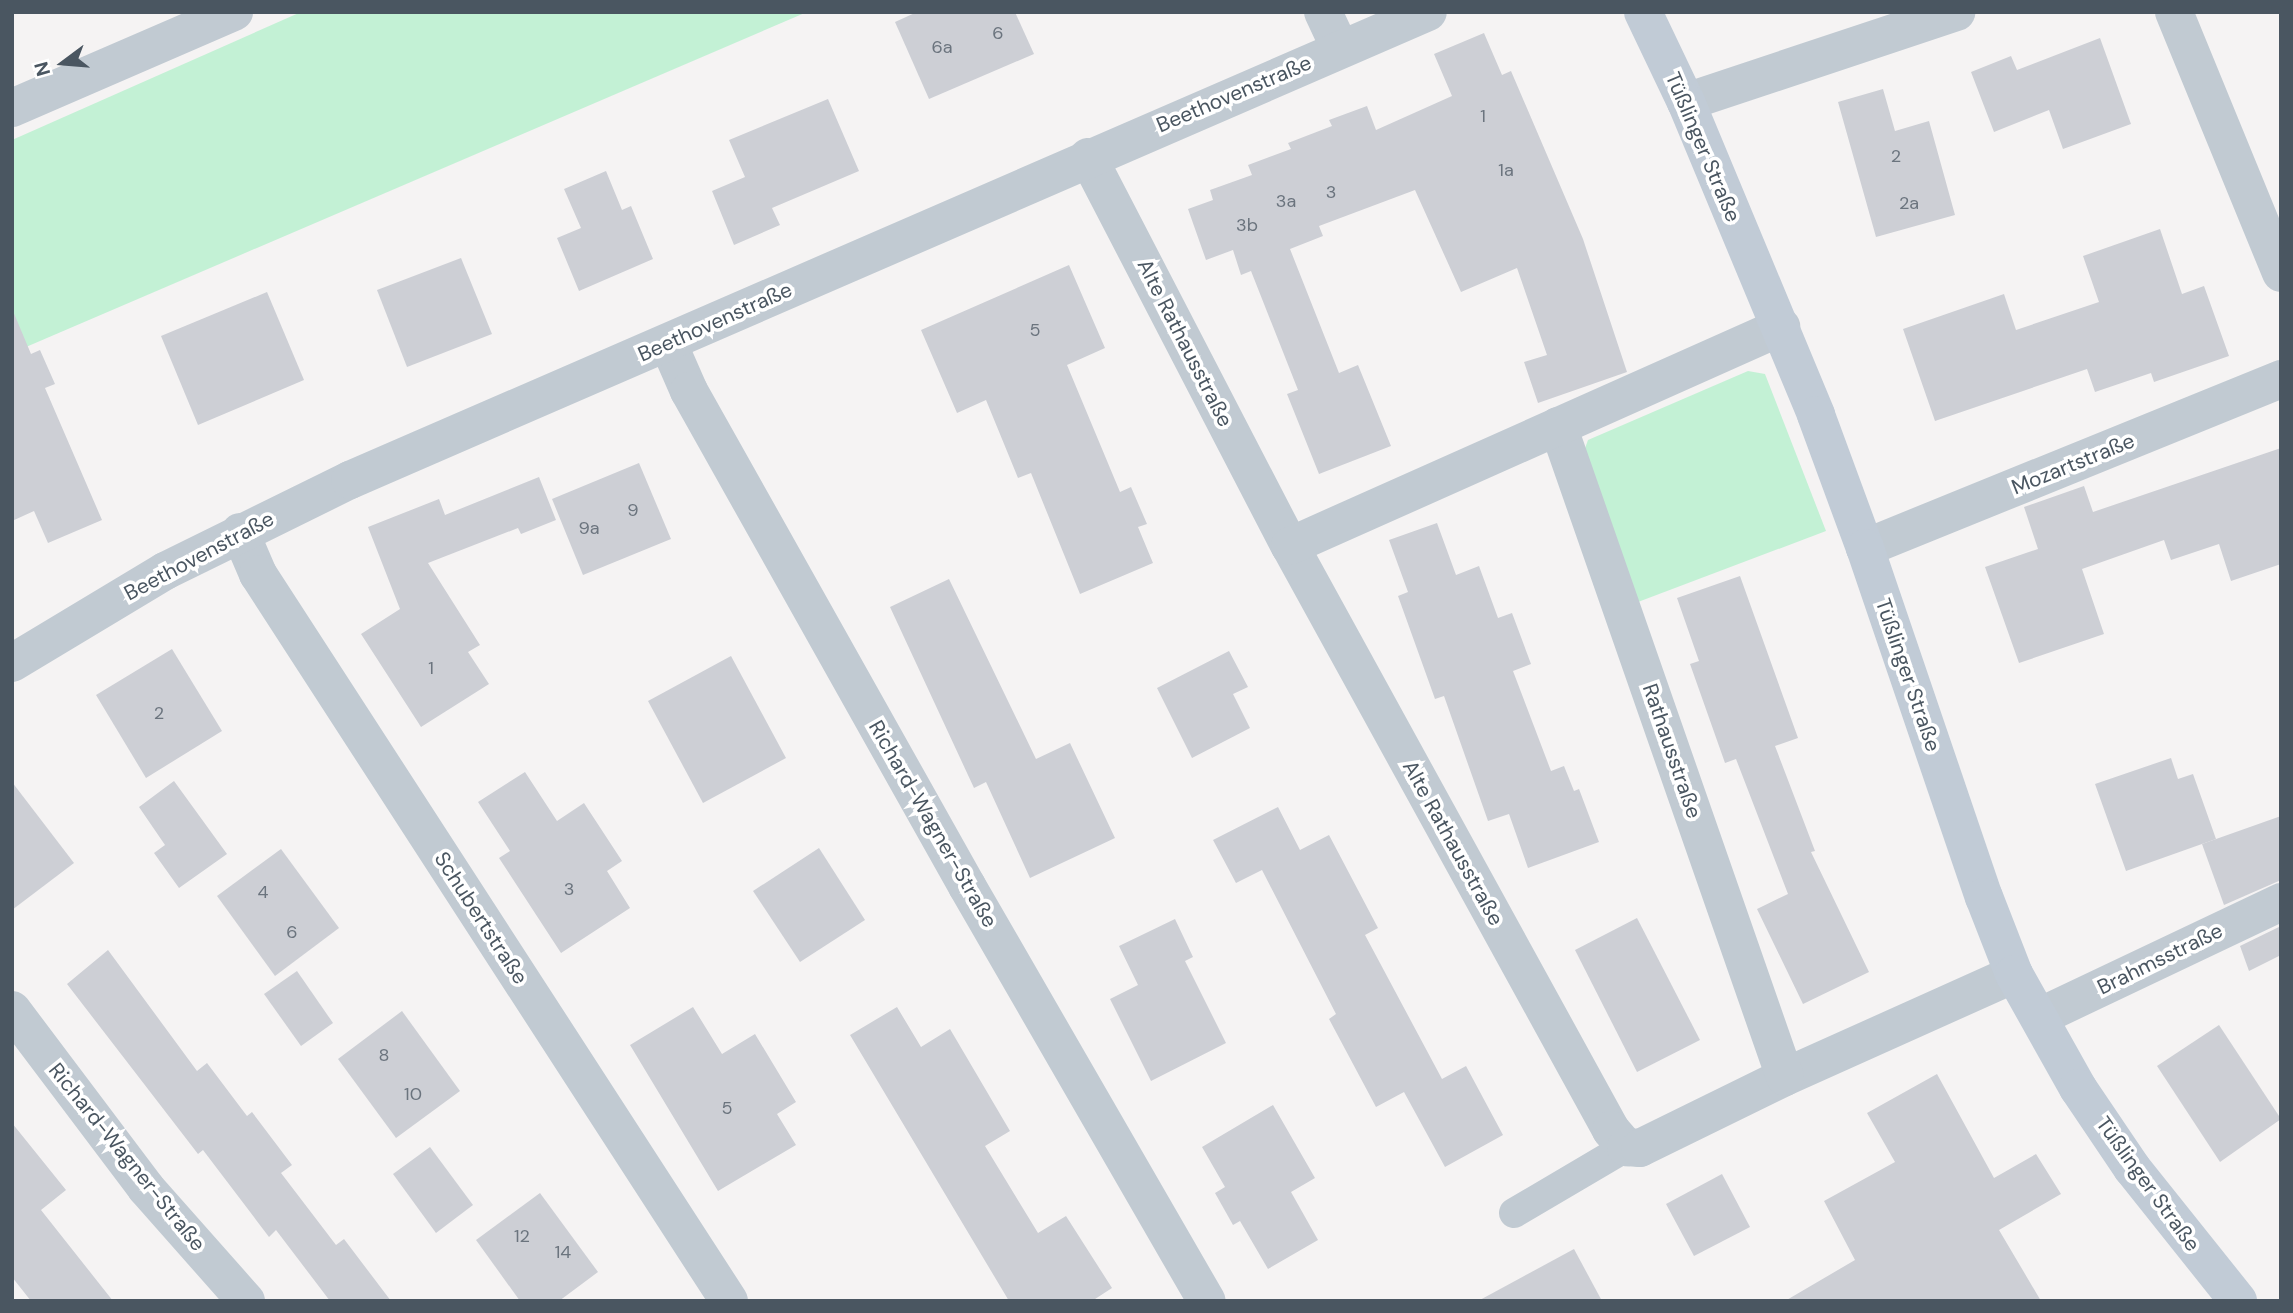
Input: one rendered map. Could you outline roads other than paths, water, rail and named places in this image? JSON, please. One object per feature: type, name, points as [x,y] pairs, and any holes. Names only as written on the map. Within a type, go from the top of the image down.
[{"type":"street","points":[[12,108],[234,12]]},
{"type":"street","points":[[1323,12],[1340,48]]},
{"type":"street","name":"Beethovenstraße","points":[[14,659],[164,571],[350,480],[1428,12]]},
{"type":"street","name":"Tüßlinger Straße","points":[[1643,12],[1686,102],[1781,327],[1865,548],[1983,897],[2014,974],[2078,1088],[2132,1168],[2238,1301]]},
{"type":"street","points":[[1686,102],[1956,12]]},
{"type":"street","points":[[2174,12],[2281,273]]},
{"type":"street","name":"Alte Rathausstraße","points":[[1088,158],[1290,546],[1611,1130],[1626,1147]]},
{"type":"street","points":[[1290,546],[1781,327]]},
{"type":"street","name":"Richard-Wagner-Straße","points":[[668,343],[689,391],[777,548],[1207,1301]]},
{"type":"street","name":"Mozartstraße","points":[[1865,548],[2281,379]]},
{"type":"street","name":"Rathausstraße","points":[[1558,426],[1786,1077]]},
{"type":"street","name":"Schubertstraße","points":[[240,532],[258,574],[729,1301]]},
{"type":"street","name":"Brahmsstraße","points":[[2039,1017],[2281,902]]},
{"type":"street","points":[[1626,1147],[1640,1148],[1786,1077],[2014,974]]},
{"type":"street","name":"Richard-Wagner-Straße","points":[[12,1010],[146,1188],[246,1301]]},
{"type":"lane","points":[[1514,1213],[1626,1147]]}]
